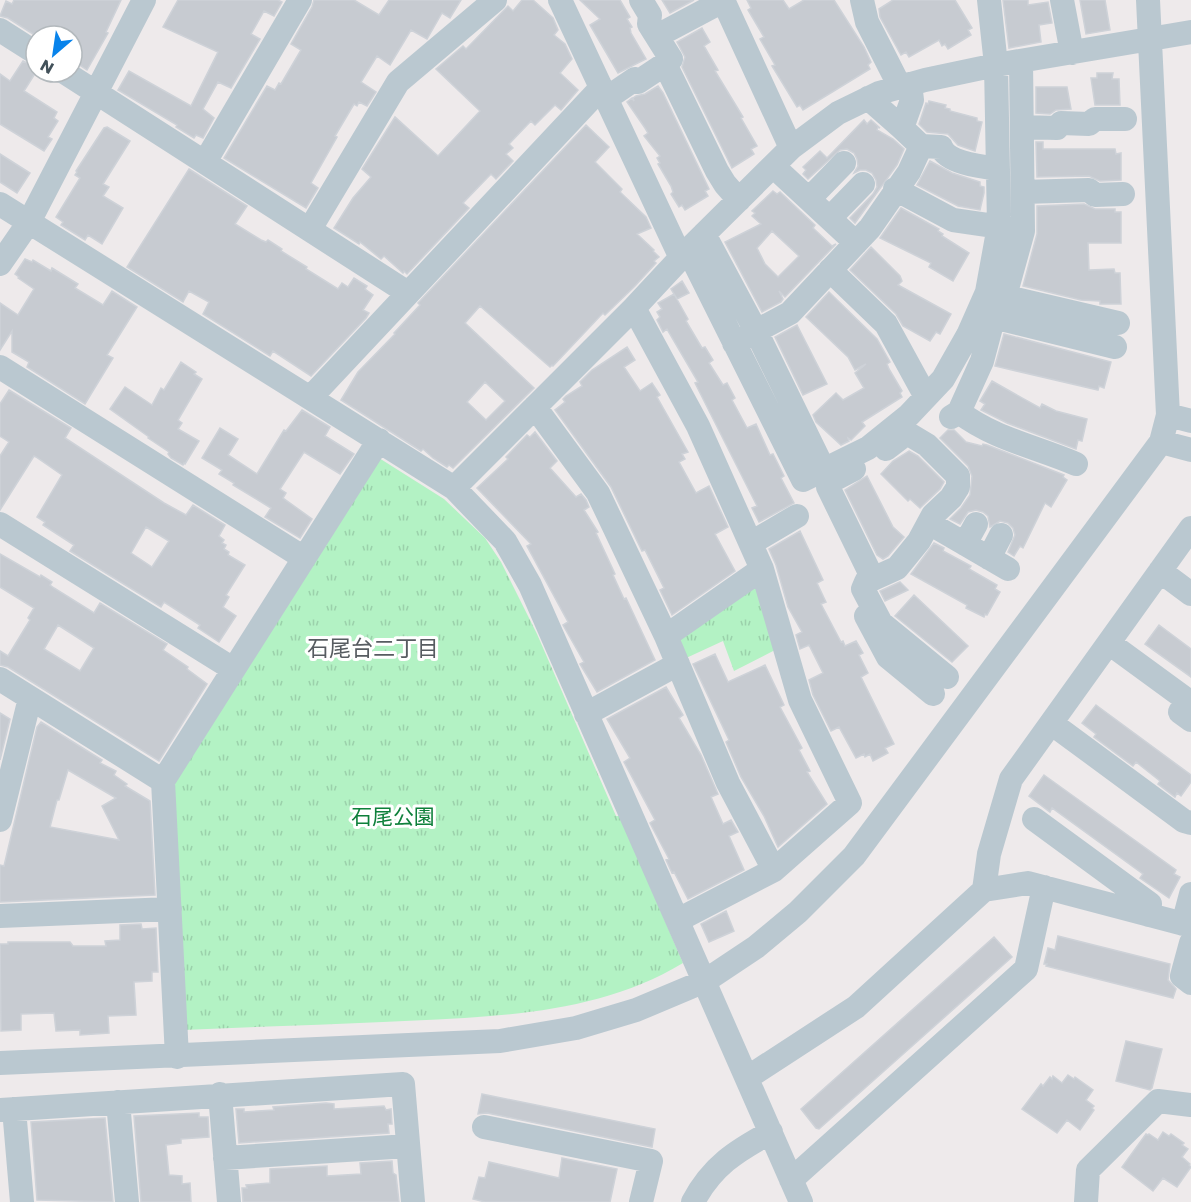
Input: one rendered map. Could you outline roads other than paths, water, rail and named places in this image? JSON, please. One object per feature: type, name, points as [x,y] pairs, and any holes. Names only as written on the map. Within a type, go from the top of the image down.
[{"type":"street","points":[[0,264],[29,222],[144,0]]},
{"type":"street","points":[[205,162],[300,0]]},
{"type":"street","points":[[310,229],[398,82],[495,0]]},
{"type":"street","points":[[560,0],[691,247],[735,343],[803,480],[822,464],[868,448],[909,415],[943,379],[963,344],[996,300],[999,225],[996,65],[989,0]]},
{"type":"street","points":[[311,397],[408,293],[607,91],[635,79],[638,82],[670,59],[649,24],[650,15],[641,0]]},
{"type":"street","points":[[862,0],[867,22],[912,100],[902,128]]},
{"type":"street","points":[[1062,0],[1072,52]]},
{"type":"street","points":[[0,1063],[500,1041],[576,1028],[636,1010],[705,981],[756,947],[798,912],[854,856],[1180,418],[1148,0]]},
{"type":"street","points":[[657,36],[727,2],[791,148]]},
{"type":"street","points":[[0,30],[24,45]]},
{"type":"street","points":[[454,488],[791,148],[838,113],[879,93],[905,85],[996,65],[1191,32]]},
{"type":"street","points":[[927,445],[955,415],[982,361],[996,300],[1023,231],[1021,61]]},
{"type":"street","points":[[665,64],[717,171],[739,200]]},
{"type":"street","points":[[82,84],[408,293]]},
{"type":"street","points":[[868,98],[921,146],[941,147],[943,152],[962,162],[998,169]]},
{"type":"street","points":[[1022,127],[1058,128],[1061,123],[1089,124],[1095,119],[1125,119]]},
{"type":"street","points":[[735,343],[790,313],[870,228],[909,171],[921,146]]},
{"type":"street","points":[[810,199],[844,163]]},
{"type":"street","points":[[773,166],[856,243]]},
{"type":"street","points":[[830,218],[863,184]]},
{"type":"street","points":[[895,189],[954,220],[999,225],[1023,231]]},
{"type":"street","points":[[1023,192],[1089,190],[1095,195],[1123,194]]},
{"type":"street","points":[[0,204],[454,488],[505,541],[530,585],[796,1191],[1026,969],[1044,887]]},
{"type":"street","points":[[691,247],[756,331],[822,464],[858,569],[853,593],[888,657],[940,686],[881,623],[863,589],[866,582],[873,579],[897,568],[920,541],[933,514],[951,498],[958,487],[958,476],[927,445],[907,433],[874,458],[829,482],[828,487],[873,579]]},
{"type":"street","points":[[830,270],[886,324],[927,396],[955,415],[1015,442],[1055,454],[1076,464]]},
{"type":"street","points":[[996,300],[1118,323]]},
{"type":"street","points":[[996,300],[1115,347]]},
{"type":"street","points":[[634,308],[698,426],[751,543],[762,569],[800,700],[850,803],[774,870],[678,920]]},
{"type":"street","points":[[0,367],[304,558]]},
{"type":"street","points":[[535,407],[598,493],[666,636],[728,783],[774,870]]},
{"type":"street","points":[[177,1057],[163,781],[379,440]]},
{"type":"street","points":[[1161,442],[1191,450]]},
{"type":"street","points":[[751,543],[797,516]]},
{"type":"street","points":[[929,523],[970,534],[998,565],[1001,535]]},
{"type":"street","points":[[0,524],[233,669]]},
{"type":"street","points":[[984,890],[989,854],[1011,779],[1191,528]]},
{"type":"street","points":[[666,636],[762,569]]},
{"type":"street","points":[[1160,571],[1191,594]]},
{"type":"street","points":[[1108,643],[1187,700],[1180,712],[1191,720]]},
{"type":"street","points":[[586,714],[678,664]]},
{"type":"street","points":[[0,679],[163,781]]},
{"type":"street","points":[[0,820],[30,698]]},
{"type":"street","points":[[1051,723],[1184,821],[1191,823]]},
{"type":"street","points":[[1034,819],[1150,904],[1149,915]]},
{"type":"street","points":[[747,1078],[856,1007],[984,890],[1028,883],[1149,915],[1188,931]]},
{"type":"street","points":[[1190,899],[1182,976],[1191,983]]},
{"type":"street","points":[[0,916],[170,909]]},
{"type":"street","points":[[22,1202],[7,1109],[403,1084],[413,1202]]},
{"type":"street","points":[[220,1094],[229,1202]]},
{"type":"street","points":[[1086,1202],[1088,1170],[1158,1101],[1191,1105]]},
{"type":"street","points":[[118,1102],[127,1202]]},
{"type":"street","points":[[484,1127],[651,1161],[641,1202]]},
{"type":"street","points":[[693,1202],[716,1167],[745,1146],[771,1132]]},
{"type":"street","points":[[225,1158],[408,1146]]},
{"type":"district","name":"石尾台二丁目","points":[[373,648]]},
{"type":"park label","name":"石尾公園","points":[[393,816]]}]
